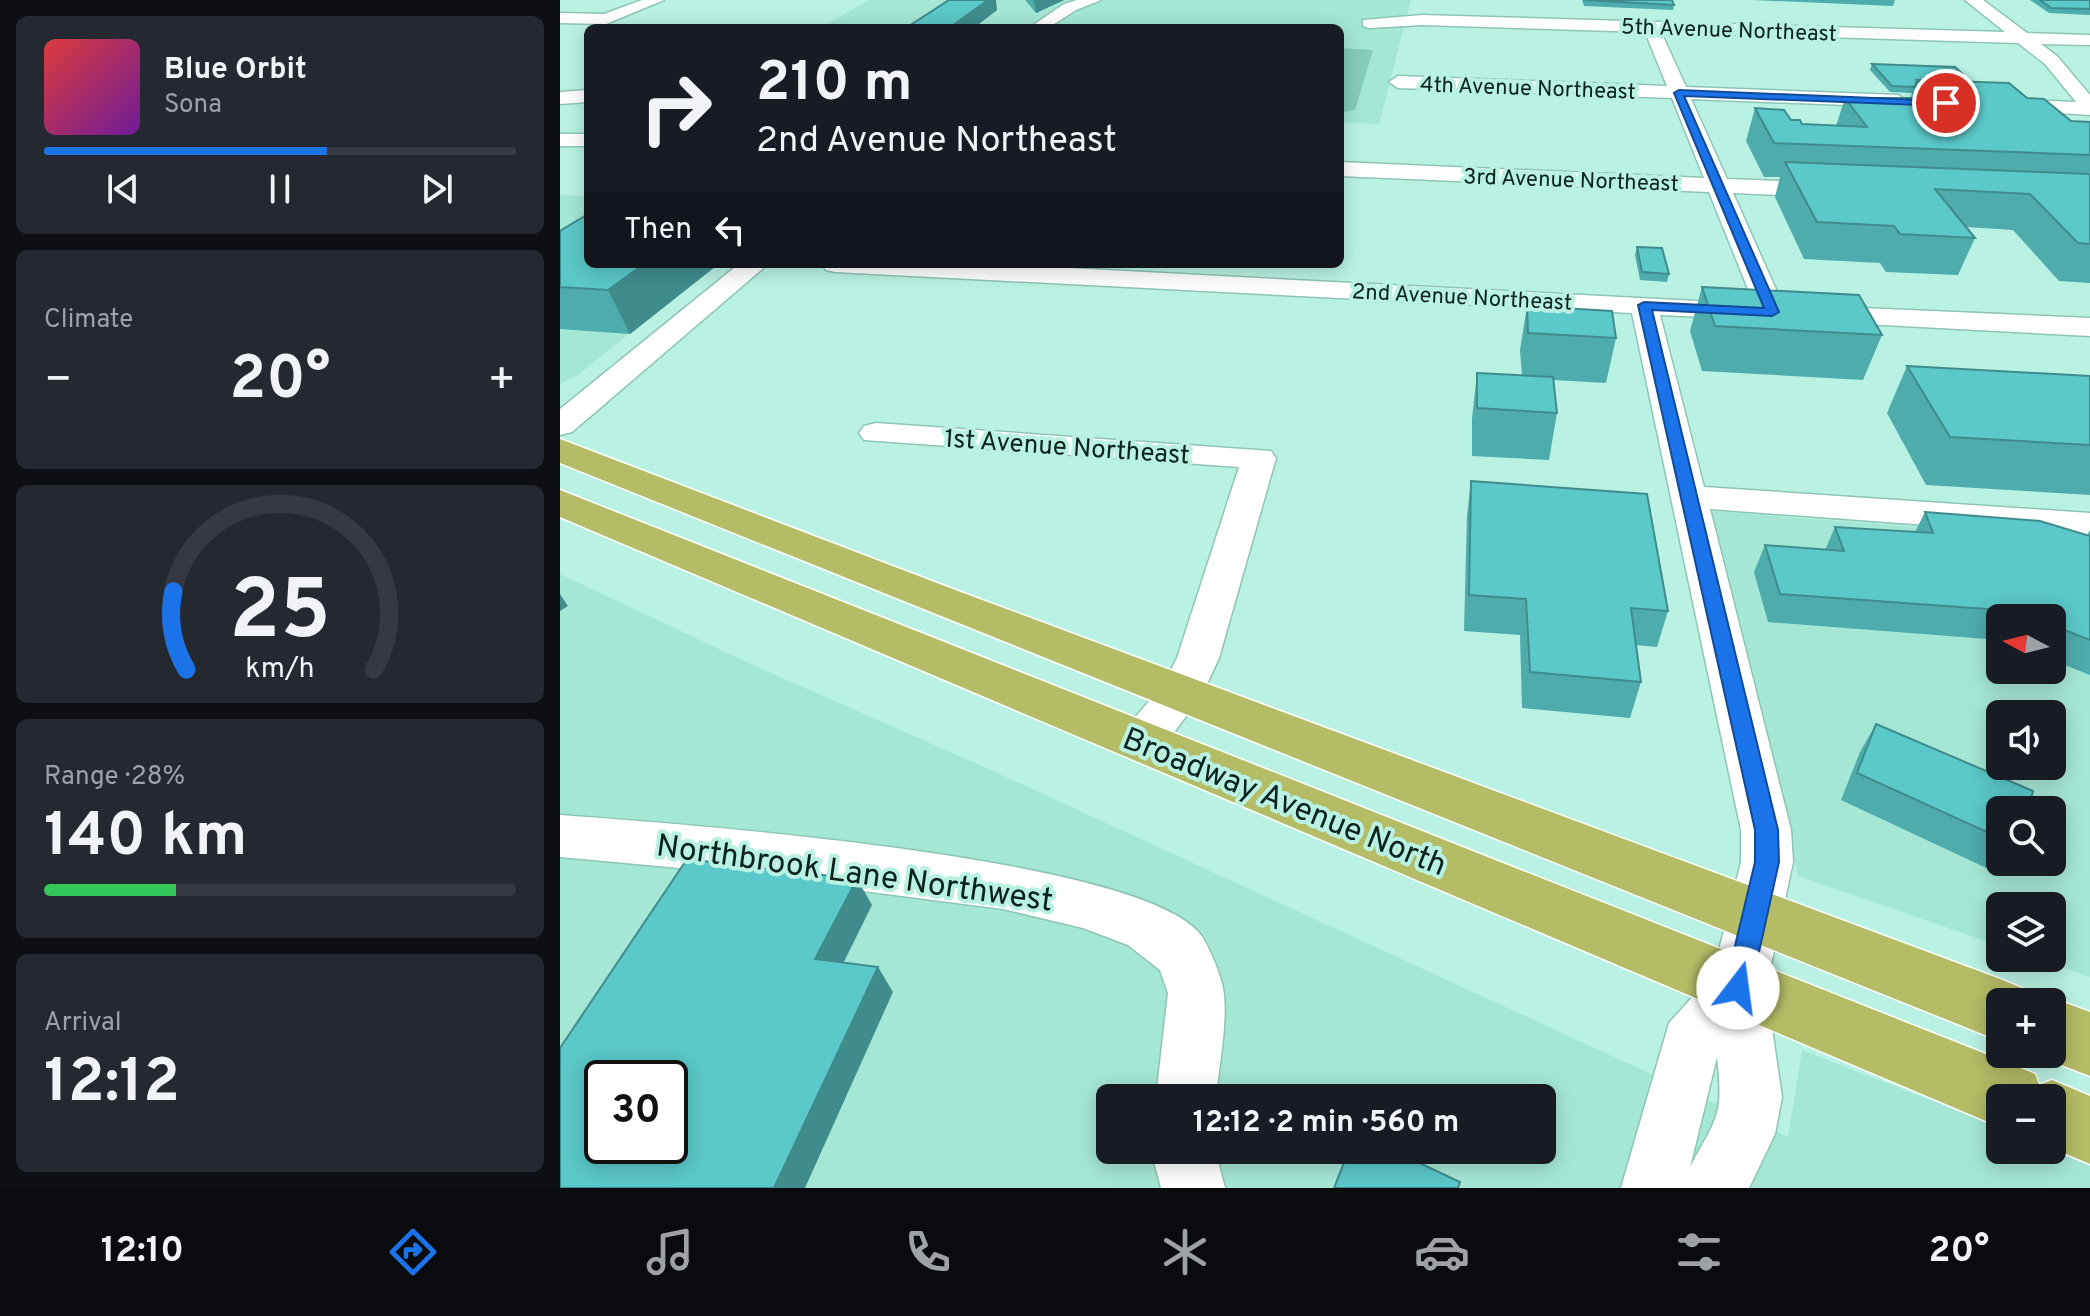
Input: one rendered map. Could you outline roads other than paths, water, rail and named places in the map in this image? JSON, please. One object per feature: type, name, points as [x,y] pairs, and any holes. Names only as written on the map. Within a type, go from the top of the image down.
[{"type":"main road","points":[[560,450],[1180,695],[1986,1005]]},
{"type":"main road","name":"Broadway Avenue North","points":[[560,502],[1986,1088]]},
{"type":"main road","points":[[2066,1035],[2090,1044]]},
{"type":"main road","points":[[2066,1120],[2090,1130]]},
{"type":"street","points":[[560,18],[606,19],[656,0]]},
{"type":"street","points":[[1043,24],[1070,7],[1093,0]]},
{"type":"street","points":[[1973,0],[2060,69],[2090,108]]},
{"type":"street","name":"5th Avenue Northeast","points":[[1369,23],[1516,16],[1651,27],[2090,40]]},
{"type":"street","points":[[1651,27],[1772,312]]},
{"type":"street","name":"4th Avenue Northeast","points":[[1398,82],[1925,102]]},
{"type":"street","points":[[560,98],[584,96]]},
{"type":"street","points":[[1989,105],[2090,108]]},
{"type":"street","points":[[560,140],[584,140]]},
{"type":"street","name":"3rd Avenue Northeast","points":[[1344,169],[1848,190]]},
{"type":"street","points":[[560,425],[750,268]]},
{"type":"street","name":"2nd Avenue Northeast","points":[[914,268],[2090,327]]},
{"type":"street","points":[[1644,305],[1766,830],[1767,862],[1757,918],[1738,988],[1752,1097],[1744,1134],[1714,1188]]},
{"type":"street","name":"1st Avenue Northeast","points":[[876,433],[1259,458],[1198,658],[1180,695]]},
{"type":"street","points":[[1690,497],[2090,525]]},
{"type":"street","points":[[1141,742],[1180,695]]},
{"type":"street","name":"Northbrook Lane Northwest","points":[[560,836],[691,847],[1003,886],[1083,904],[1147,927],[1182,954],[1196,993],[1187,1084]]},
{"type":"street","points":[[1653,1188],[1690,1044],[1738,988]]},
{"type":"street","points":[[1187,1164],[1193,1188]]}]
